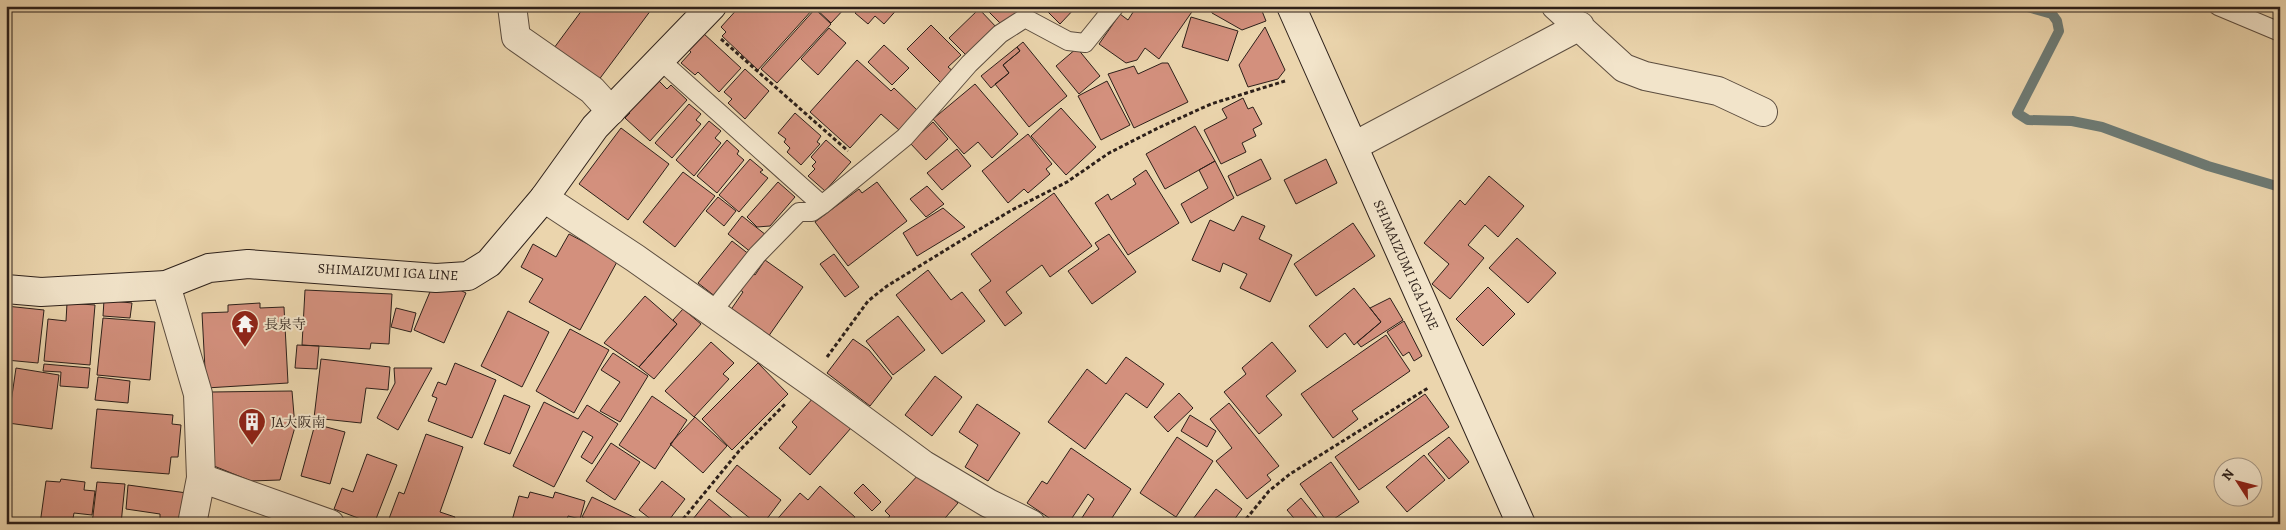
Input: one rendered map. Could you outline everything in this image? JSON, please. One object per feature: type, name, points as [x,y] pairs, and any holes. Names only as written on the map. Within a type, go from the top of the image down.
[{"type":"street","points":[[512,6],[516,37],[592,90],[611,111]]},
{"type":"street","name":"SHIMAIZUMI IGA LINE","points":[[1291,6],[1521,524]]},
{"type":"street","points":[[1556,6],[1624,68],[1645,76],[1718,91],[1763,112]]},
{"type":"street","name":"SHIMAIZUMI IGA LINE","points":[[6,289],[42,292],[166,285],[209,268],[248,264],[436,278],[468,276],[489,263],[544,198],[595,127],[706,13]]},
{"type":"street","points":[[1354,146],[1580,26]]},
{"type":"street","points":[[544,198],[636,258],[924,465],[988,503],[1031,524]]},
{"type":"street","points":[[166,285],[198,394],[201,478],[192,524]]},
{"type":"street","points":[[201,478],[330,524]]},
{"type":"lane","points":[[712,312],[757,255],[799,212],[812,212],[822,206],[905,137],[969,64],[1000,34],[1025,18],[1068,41],[1085,43],[1115,6]]},
{"type":"lane","points":[[2223,7],[2280,32]]},
{"type":"lane","points":[[660,60],[822,206]]},
{"type":"path","points":[[706,13],[867,168]]},
{"type":"path","points":[[679,524],[739,451],[808,380],[868,301],[887,286],[1012,210],[1067,182],[1109,154],[1158,128],[1212,104],[1285,81]]},
{"type":"path","points":[[1242,524],[1269,491],[1290,474],[1432,385],[1451,368]]},
{"type":"building","points":[[585,6],[654,6],[598,81],[554,48]]},
{"type":"building","points":[[740,6],[810,6],[813,9],[758,70],[722,36],[726,32],[721,27]]},
{"type":"building","points":[[813,6],[847,6],[831,23]]},
{"type":"building","points":[[861,6],[900,6],[884,24],[875,16],[868,24],[855,13]]},
{"type":"building","points":[[983,6],[1019,6],[1022,9],[1004,27]]},
{"type":"building","points":[[1042,6],[1077,6],[1060,24]]},
{"type":"building","points":[[1137,6],[1196,6],[1159,59],[1145,48],[1137,60],[1126,63],[1099,44],[1120,14],[1128,20]]},
{"type":"building","points":[[1209,6],[1260,6],[1266,21],[1242,30],[1212,13]]},
{"type":"building","points":[[815,9],[831,24],[777,83],[761,69]]},
{"type":"building","points":[[979,9],[998,29],[969,58],[949,38]]},
{"type":"building","points":[[1191,17],[1238,31],[1228,61],[1182,47]]},
{"type":"building","points":[[931,25],[961,55],[948,67],[954,72],[942,84],[907,49]]},
{"type":"building","points":[[1265,27],[1285,70],[1278,79],[1248,87],[1239,65]]},
{"type":"building","points":[[829,28],[846,43],[818,75],[801,59]]},
{"type":"building","points":[[703,33],[741,68],[719,92],[698,72],[695,75],[681,63],[691,52],[688,49]]},
{"type":"building","points":[[1023,42],[1067,96],[1029,127],[995,84],[1009,73],[1003,65],[1020,51],[1017,47]]},
{"type":"building","points":[[884,45],[909,68],[892,85],[868,62]]},
{"type":"building","points":[[1017,47],[1020,51],[1003,65],[1009,73],[991,88],[981,76]]},
{"type":"building","points":[[1077,48],[1100,76],[1079,94],[1056,66]]},
{"type":"building","points":[[857,60],[891,91],[894,88],[917,110],[899,130],[881,114],[850,148],[810,112]]},
{"type":"building","points":[[1162,63],[1168,63],[1188,102],[1134,128],[1108,74],[1134,66],[1138,74]]},
{"type":"building","points":[[745,69],[769,91],[745,119],[728,103],[732,99],[724,92]]},
{"type":"building","points":[[658,80],[667,89],[671,85],[687,100],[650,141],[625,118],[630,113],[627,110],[639,97],[641,99]]},
{"type":"building","points":[[1107,81],[1130,125],[1101,140],[1078,96]]},
{"type":"building","points":[[975,84],[1018,134],[992,158],[978,142],[964,154],[933,119]]},
{"type":"building","points":[[1243,98],[1248,109],[1253,107],[1262,124],[1253,129],[1256,136],[1242,143],[1246,152],[1221,164],[1204,130],[1227,118],[1222,109]]},
{"type":"building","points":[[689,104],[701,114],[696,120],[701,124],[672,158],[655,143]]},
{"type":"building","points":[[1061,108],[1096,147],[1066,175],[1031,136]]},
{"type":"building","points":[[795,113],[821,136],[817,142],[820,144],[801,165],[787,152],[790,148],[784,142],[786,139],[778,133]]},
{"type":"building","points":[[709,121],[721,131],[715,138],[721,143],[694,176],[676,160]]},
{"type":"building","points":[[933,122],[948,139],[926,160],[910,143]]},
{"type":"building","points":[[1195,126],[1215,161],[1165,189],[1146,154]]},
{"type":"building","points":[[621,128],[669,164],[628,220],[579,184]]},
{"type":"building","points":[[1028,134],[1052,164],[1046,169],[1050,174],[1028,193],[1024,189],[1008,203],[982,171]]},
{"type":"building","points":[[727,140],[739,151],[737,154],[744,160],[717,193],[697,176]]},
{"type":"building","points":[[826,140],[851,162],[825,191],[808,176],[815,169],[812,166],[816,162],[811,157]]},
{"type":"building","points":[[957,149],[971,166],[942,190],[927,173]]},
{"type":"building","points":[[750,159],[763,170],[760,172],[768,178],[739,212],[719,195]]},
{"type":"building","points":[[1261,159],[1271,179],[1237,196],[1228,176]]},
{"type":"building","points":[[1326,159],[1337,183],[1296,204],[1284,180]]},
{"type":"building","points":[[1215,161],[1234,198],[1191,223],[1181,204],[1208,188],[1199,170]]},
{"type":"building","points":[[1146,170],[1179,223],[1128,255],[1095,203],[1108,194],[1111,200],[1136,184],[1133,179]]},
{"type":"building","points":[[683,172],[715,196],[675,247],[643,222]]},
{"type":"building","points":[[1489,176],[1524,206],[1498,237],[1485,225],[1468,245],[1484,258],[1450,299],[1432,284],[1449,264],[1424,243],[1460,200],[1465,205]]},
{"type":"building","points":[[778,182],[795,197],[770,226],[757,227],[747,217]]},
{"type":"building","points":[[877,182],[907,221],[848,266],[815,222],[859,189],[862,193]]},
{"type":"building","points":[[927,186],[944,204],[926,217],[910,199]]},
{"type":"building","points":[[1054,193],[1092,246],[1050,277],[1042,265],[1006,292],[1022,313],[1005,326],[979,290],[991,281],[971,254]]},
{"type":"building","points":[[718,197],[736,211],[724,226],[706,211]]},
{"type":"building","points":[[943,208],[965,227],[917,256],[903,233]]},
{"type":"building","points":[[742,216],[766,235],[752,253],[728,234]]},
{"type":"building","points":[[1242,216],[1265,226],[1259,239],[1292,255],[1270,302],[1240,288],[1247,274],[1223,263],[1220,272],[1192,260],[1210,220],[1234,231]]},
{"type":"building","points":[[1353,223],[1375,256],[1316,296],[1294,264]]},
{"type":"building","points":[[569,234],[618,260],[580,330],[529,302],[543,279],[521,267],[533,244],[556,257]]},
{"type":"building","points":[[1109,234],[1136,272],[1092,304],[1068,271],[1099,249],[1095,243]]},
{"type":"building","points":[[1517,238],[1556,273],[1528,303],[1489,268]]},
{"type":"building","points":[[732,241],[750,255],[716,297],[698,283]]},
{"type":"building","points":[[834,254],[859,287],[845,297],[820,264]]},
{"type":"building","points":[[765,260],[803,287],[768,337],[730,311],[743,292],[739,289],[751,272],[755,275]]},
{"type":"building","points":[[928,270],[951,300],[962,292],[985,321],[942,354],[896,295]]},
{"type":"building","points":[[432,287],[458,289],[466,293],[444,343],[414,330]]},
{"type":"building","points":[[1488,287],[1515,314],[1483,346],[1456,319]]},
{"type":"building","points":[[1354,288],[1381,322],[1354,345],[1345,333],[1327,348],[1309,326]]},
{"type":"building","points":[[305,290],[392,294],[389,344],[371,343],[370,349],[302,345]]},
{"type":"building","points":[[645,296],[677,324],[639,367],[604,343]]},
{"type":"building","points":[[1390,298],[1403,320],[1361,347],[1357,342],[1381,322],[1370,308]]},
{"type":"building","points":[[104,300],[132,303],[130,318],[103,316]]},
{"type":"building","points":[[67,303],[95,305],[90,365],[44,361],[48,319],[66,321]]},
{"type":"building","name":"長泉寺","points":[[260,303],[260,308],[284,307],[288,383],[206,388],[202,313],[228,312],[228,305]]},
{"type":"building","points":[[6,306],[44,310],[38,363],[6,360]]},
{"type":"building","points":[[396,308],[416,313],[411,332],[391,327]]},
{"type":"building","points":[[683,309],[701,324],[654,379],[639,367],[677,324],[673,320]]},
{"type":"building","points":[[508,311],[549,332],[522,387],[481,366]]},
{"type":"building","points":[[898,316],[925,350],[893,375],[866,341]]},
{"type":"building","points":[[103,318],[155,322],[150,380],[97,375]]},
{"type":"building","points":[[1404,321],[1422,356],[1414,361],[1409,352],[1403,356],[1387,332]]},
{"type":"building","points":[[570,329],[609,350],[574,413],[536,391]]},
{"type":"building","points":[[1386,335],[1410,371],[1352,411],[1358,419],[1333,438],[1301,394]]},
{"type":"building","points":[[853,339],[869,350],[892,378],[870,406],[827,373]]},
{"type":"building","points":[[711,342],[734,363],[723,374],[729,379],[694,417],[665,391]]},
{"type":"building","points":[[1272,342],[1296,371],[1266,396],[1282,415],[1259,434],[1224,392],[1246,374],[1242,368]]},
{"type":"building","points":[[297,345],[319,346],[317,369],[295,368]]},
{"type":"building","points":[[613,353],[648,376],[620,422],[600,411],[620,382],[601,370]]},
{"type":"building","points":[[1126,357],[1164,384],[1147,408],[1126,393],[1085,449],[1048,422],[1087,369],[1106,384]]},
{"type":"building","points":[[321,359],[390,367],[388,390],[366,388],[361,423],[314,418]]},
{"type":"building","points":[[455,363],[496,380],[472,438],[428,421],[437,398],[432,396],[438,382],[446,385]]},
{"type":"building","points":[[758,363],[788,394],[732,450],[702,419]]},
{"type":"building","points":[[44,364],[90,368],[88,388],[60,386],[61,372],[43,371]]},
{"type":"building","points":[[16,368],[59,375],[52,429],[8,423]]},
{"type":"building","points":[[394,368],[432,368],[398,430],[377,418],[395,383]]},
{"type":"building","points":[[935,376],[962,397],[932,436],[905,415]]},
{"type":"building","points":[[98,377],[130,381],[128,403],[95,400]]},
{"type":"building","name":"JA大阪南","points":[[292,391],[295,427],[280,480],[251,481],[214,466],[211,392]]},
{"type":"building","points":[[1179,393],[1193,408],[1168,432],[1154,417]]},
{"type":"building","points":[[1425,394],[1449,427],[1359,490],[1335,457]]},
{"type":"building","points":[[504,395],[530,406],[510,454],[484,444]]},
{"type":"building","points":[[652,396],[687,420],[655,469],[619,445]]},
{"type":"building","points":[[814,397],[851,428],[810,475],[779,448],[797,427],[792,422]]},
{"type":"building","points":[[544,402],[578,419],[587,405],[618,424],[592,464],[581,457],[593,437],[583,431],[554,487],[513,466]]},
{"type":"building","points":[[1229,403],[1279,466],[1267,475],[1271,480],[1247,499],[1216,461],[1232,448],[1210,419]]},
{"type":"building","points":[[977,404],[1020,433],[988,481],[965,467],[978,445],[959,432]]},
{"type":"building","points":[[97,409],[173,415],[172,424],[181,425],[178,457],[171,457],[169,474],[91,468]]},
{"type":"building","points":[[1190,415],[1216,431],[1207,447],[1181,431]]},
{"type":"building","points":[[695,417],[727,446],[703,473],[670,444]]},
{"type":"building","points":[[315,424],[345,432],[330,484],[301,476]]},
{"type":"building","points":[[426,434],[463,447],[440,512],[455,517],[453,522],[457,524],[387,524],[399,492],[404,494]]},
{"type":"building","points":[[1177,437],[1213,461],[1176,517],[1140,493]]},
{"type":"building","points":[[1449,437],[1469,462],[1449,479],[1428,454]]},
{"type":"building","points":[[611,443],[640,462],[615,500],[586,481]]},
{"type":"building","points":[[1071,448],[1131,489],[1108,524],[1078,524],[1094,499],[1088,494],[1068,524],[1058,524],[1027,503],[1042,481],[1047,484]]},
{"type":"building","points":[[367,454],[397,465],[374,524],[334,509],[342,488],[353,492]]},
{"type":"building","points":[[1424,455],[1445,480],[1407,512],[1386,487]]},
{"type":"building","points":[[1331,462],[1359,502],[1328,523],[1300,484]]},
{"type":"building","points":[[737,465],[781,500],[763,524],[757,524],[716,491]]},
{"type":"building","points":[[920,473],[958,503],[940,524],[881,524],[890,516],[885,511]]},
{"type":"building","points":[[61,479],[85,482],[84,490],[95,491],[92,515],[74,513],[72,524],[40,524],[46,481],[60,482]]},
{"type":"building","points":[[662,481],[685,499],[666,524],[657,524],[639,510]]},
{"type":"building","points":[[97,482],[125,484],[121,524],[92,524]]},
{"type":"building","points":[[863,484],[881,502],[872,511],[854,493]]},
{"type":"building","points":[[128,485],[187,493],[185,524],[160,524],[160,514],[126,509]]},
{"type":"building","points":[[820,486],[855,517],[849,524],[773,524],[800,493],[808,500]]},
{"type":"building","points":[[1216,489],[1242,509],[1231,524],[1200,524],[1193,519]]},
{"type":"building","points":[[530,492],[553,498],[555,492],[585,501],[580,519],[568,516],[566,524],[511,524],[519,496],[528,498]]},
{"type":"building","points":[[592,497],[646,524],[596,524],[582,517]]},
{"type":"building","points":[[1301,498],[1322,524],[1299,524],[1287,510]]},
{"type":"building","points":[[709,499],[739,524],[689,524]]},
{"type":"waterway","points":[[2024,6],[2052,14],[2057,21],[2059,31],[2017,113],[2028,120],[2072,121],[2102,127],[2208,166],[2280,187]]},
{"type":"place","name":"長泉寺","points":[[245,348]]},
{"type":"place","name":"JA大阪南","points":[[252,446]]}]
